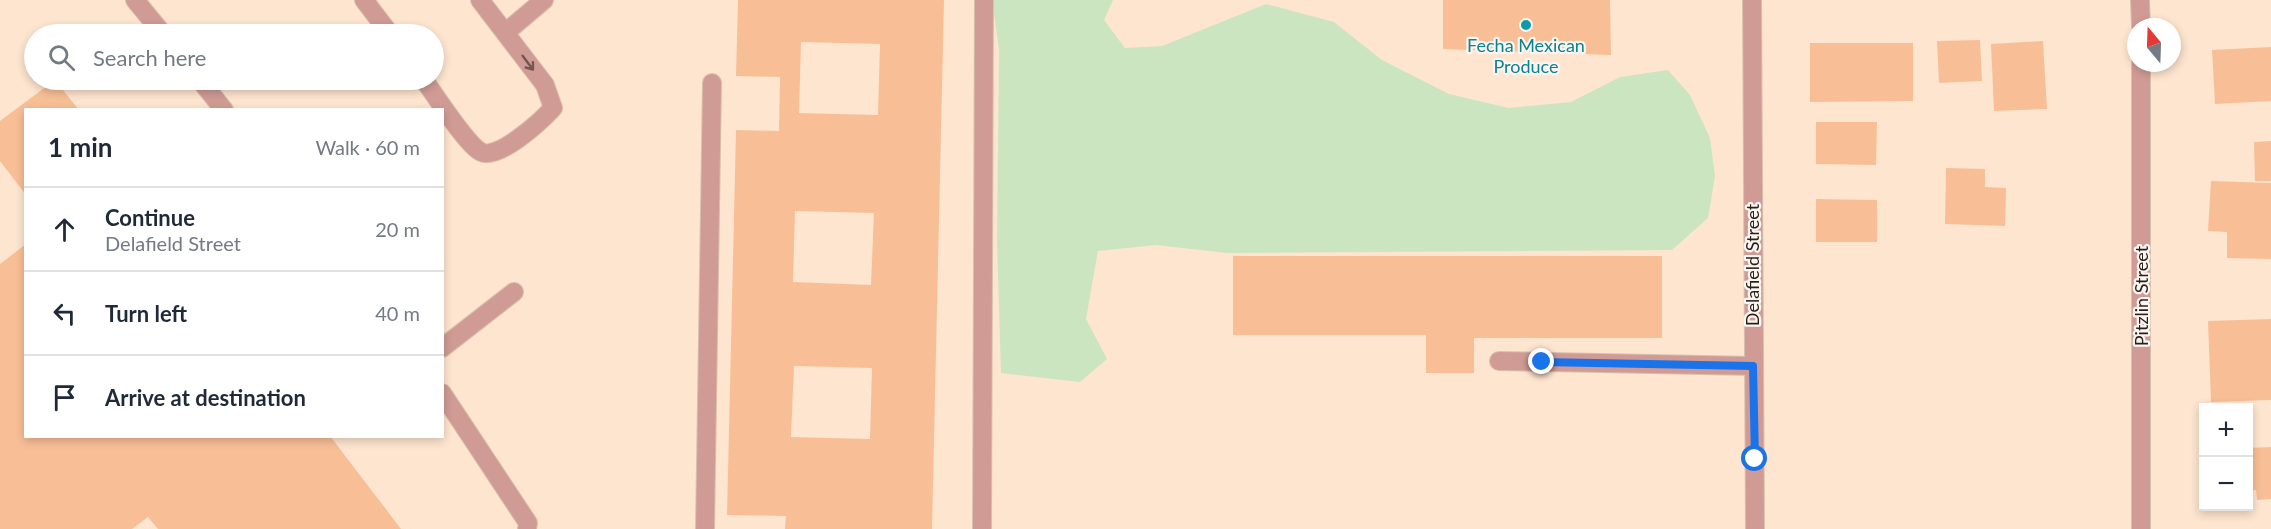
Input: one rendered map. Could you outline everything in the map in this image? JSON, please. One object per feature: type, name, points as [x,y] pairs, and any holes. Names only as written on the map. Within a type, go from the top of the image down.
[{"type":"street","points":[[135,0],[155,24]]},
{"type":"street","points":[[364,0],[382,24]]},
{"type":"street","points":[[430,90],[471,144],[482,153],[491,154],[507,146],[553,108],[545,85],[480,0]]},
{"type":"street","points":[[505,33],[544,0]]},
{"type":"street","points":[[982,529],[984,0]]},
{"type":"street","name":"Delafield Street","points":[[1752,0],[1755,529]]},
{"type":"street","points":[[2140,0],[2140,18]]},
{"type":"street","name":"Pitzlin Street","points":[[2140,72],[2141,529]]},
{"type":"street","points":[[705,529],[712,82]]},
{"type":"street","points":[[208,90],[222,108]]},
{"type":"street","points":[[444,346],[514,292]]},
{"type":"street","points":[[1499,361],[1753,366]]},
{"type":"street","points":[[444,396],[528,523],[527,529]]},
{"type":"green space","points":[[992,0],[1113,0],[1104,20],[1125,48],[1162,46],[1266,4],[1334,22],[1382,60],[1449,94],[1509,108],[1571,102],[1620,77],[1668,70],[1690,95],[1710,138],[1715,176],[1708,218],[1672,250],[1227,253],[1156,245],[1098,251],[1086,319],[1107,359],[1080,382],[1001,373],[997,240],[999,50]]},
{"type":"building","points":[[738,0],[944,0],[932,529],[785,529],[786,516],[727,515],[736,130],[779,131],[780,77],[736,76]],"holes":[[[801,42],[880,44],[878,115],[799,113]],[[795,211],[874,213],[871,285],[793,282]],[[794,366],[872,368],[870,439],[791,437]]]},
{"type":"building","name":"Fecha Mexican Produce","points":[[1443,0],[1610,0],[1611,55],[1443,49]]},
{"type":"building","points":[[1980,40],[1982,81],[1939,83],[1937,41]]},
{"type":"building","points":[[2043,41],[2047,109],[1994,111],[1991,44]]},
{"type":"building","points":[[1810,43],[1913,43],[1913,101],[1810,102]]},
{"type":"building","points":[[2271,47],[2271,101],[2215,104],[2212,50]]},
{"type":"building","points":[[42,90],[63,90],[77,108],[24,108],[24,192],[0,161],[0,121]]},
{"type":"building","points":[[1816,122],[1877,122],[1876,165],[1816,164]]},
{"type":"building","points":[[2271,141],[2271,181],[2255,181],[2254,142]]},
{"type":"building","points":[[1946,168],[1985,169],[1985,187],[2006,188],[2005,226],[1945,224]]},
{"type":"building","points":[[2211,181],[2271,183],[2271,259],[2227,258],[2227,232],[2208,231]]},
{"type":"building","points":[[1816,199],[1877,200],[1877,242],[1816,242]]},
{"type":"building","points":[[24,246],[24,438],[332,438],[401,529],[158,529],[148,517],[132,529],[0,529],[0,264]]},
{"type":"building","points":[[1233,256],[1662,256],[1662,338],[1474,338],[1474,373],[1426,373],[1426,335],[1233,335]]},
{"type":"building","points":[[2271,319],[2271,400],[2211,402],[2208,321]]},
{"type":"building","points":[[2271,447],[2271,499],[2257,500],[2256,490],[2253,490],[2253,448]]},
{"type":"place","name":"Fecha Mexican Produce","points":[[1526,25]]},
{"type":"route","points":[[1542,362],[1753,366],[1755,459]]}]
